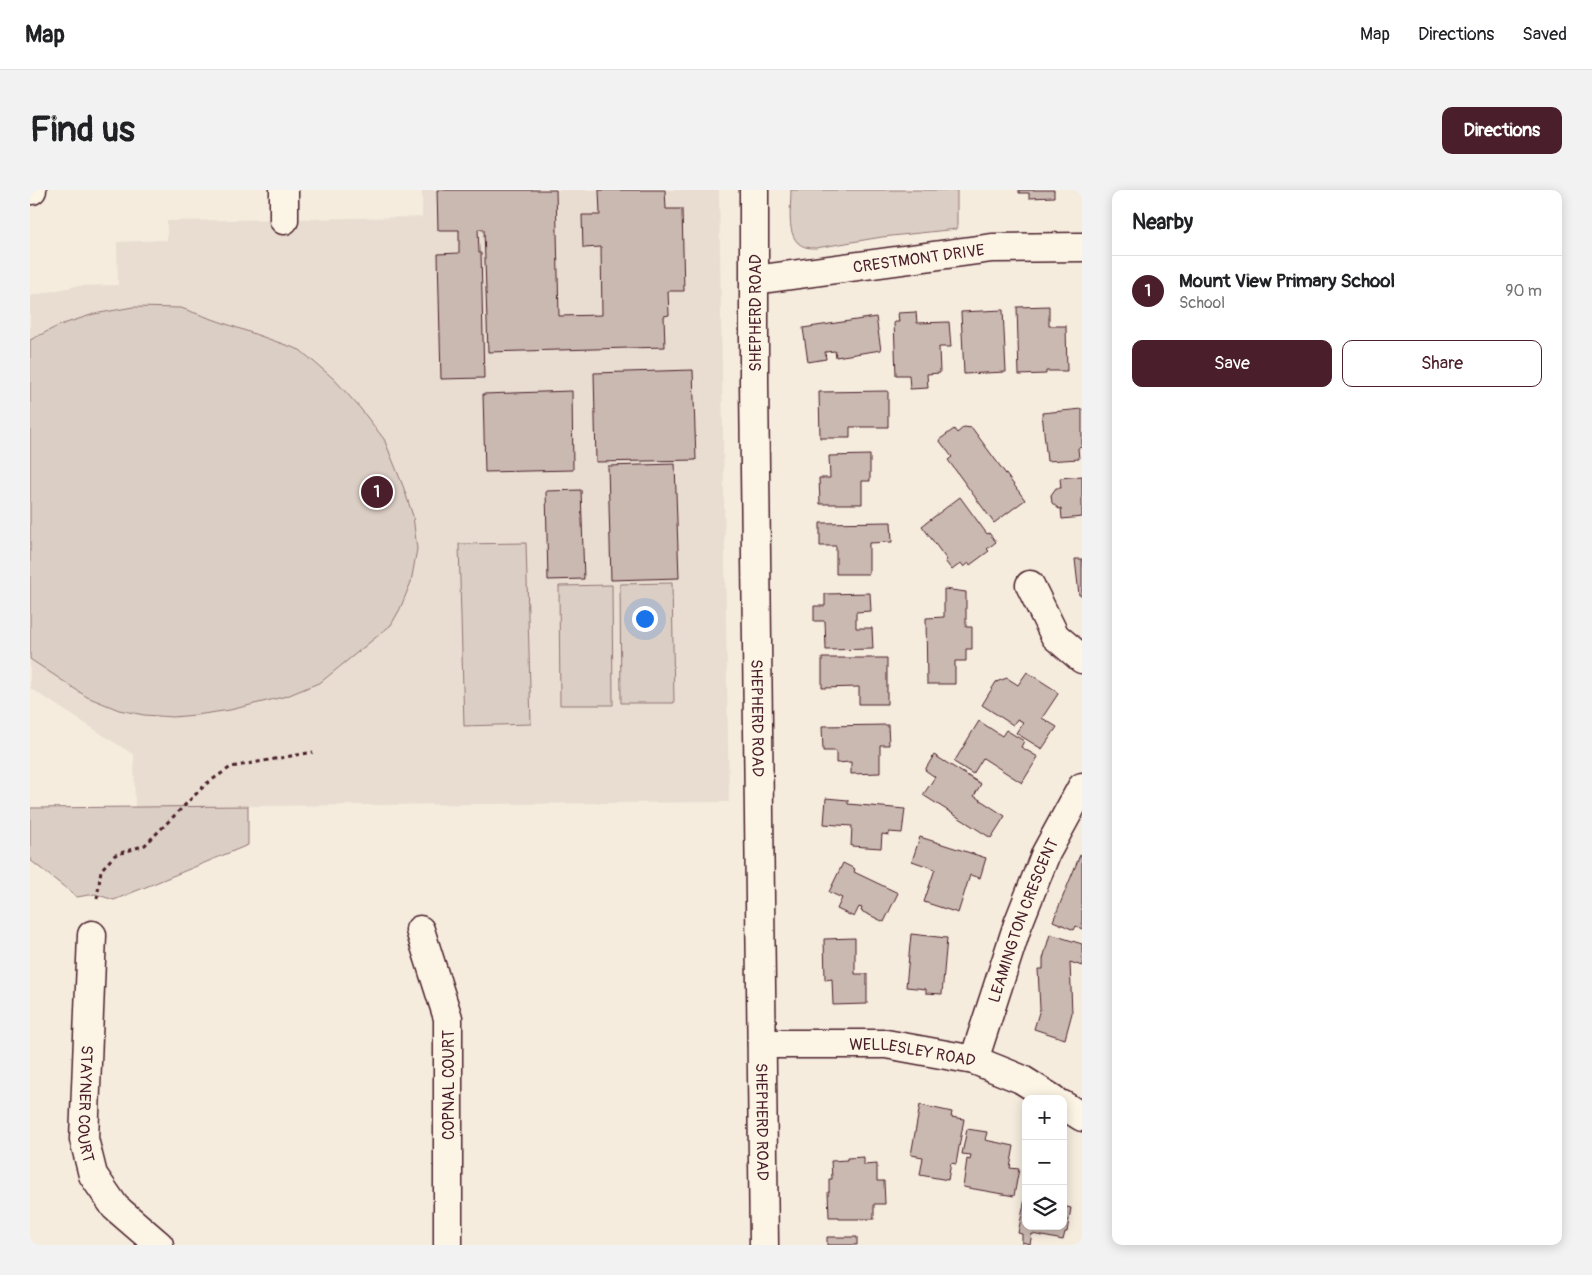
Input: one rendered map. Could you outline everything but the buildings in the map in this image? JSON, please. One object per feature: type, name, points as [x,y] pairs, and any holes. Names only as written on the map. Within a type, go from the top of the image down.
[{"type":"street","points":[[284,190],[284,220]]},
{"type":"street","name":"SHEPHERD ROAD","points":[[754,190],[754,382],[764,1245]]},
{"type":"street","name":"CRESTMONT DRIVE","points":[[755,280],[992,248],[1082,247]]},
{"type":"street","points":[[1030,586],[1055,636],[1082,659]]},
{"type":"street","name":"LEAMINGTON CRESCENT","points":[[974,1060],[1028,897],[1046,853],[1082,787]]},
{"type":"street","name":"COPNAL COURT","points":[[420,930],[448,1018],[448,1245]]},
{"type":"street","name":"STAYNER COURT","points":[[92,935],[84,1139],[93,1175],[115,1207],[160,1245]]},
{"type":"street","name":"WELLESLEY ROAD","points":[[762,1044],[886,1044],[974,1060],[1020,1079],[1046,1095]]},
{"type":"street","points":[[1067,1108],[1082,1117]]},
{"type":"path","points":[[97,900],[101,870],[115,855],[145,845],[206,784],[231,767],[313,752]]},
{"type":"shaded area","points":[[422,190],[719,190],[729,802],[246,806],[135,809],[134,755],[30,688],[30,296],[76,286],[118,285],[117,242],[167,240],[167,221],[422,217]]},
{"type":"shaded area","points":[[791,190],[957,190],[957,229],[882,237],[816,248],[805,247],[798,243],[791,228]]},
{"type":"shaded area","points":[[133,307],[181,308],[300,350],[334,379],[384,439],[413,516],[417,549],[411,582],[391,625],[321,682],[287,696],[230,710],[173,717],[144,715],[119,710],[87,697],[30,659],[30,340],[60,325],[94,314]]},
{"type":"shaded area","points":[[526,543],[531,724],[464,726],[459,544]]},
{"type":"shaded area","points":[[672,583],[674,703],[621,703],[620,584]]},
{"type":"shaded area","points":[[612,585],[613,705],[560,705],[559,586]]},
{"type":"shaded area","points":[[248,806],[248,845],[114,900],[95,894],[77,897],[30,860],[30,808]]},
{"type":"place","name":"Mount View Primary School","points":[[377,492]]}]
